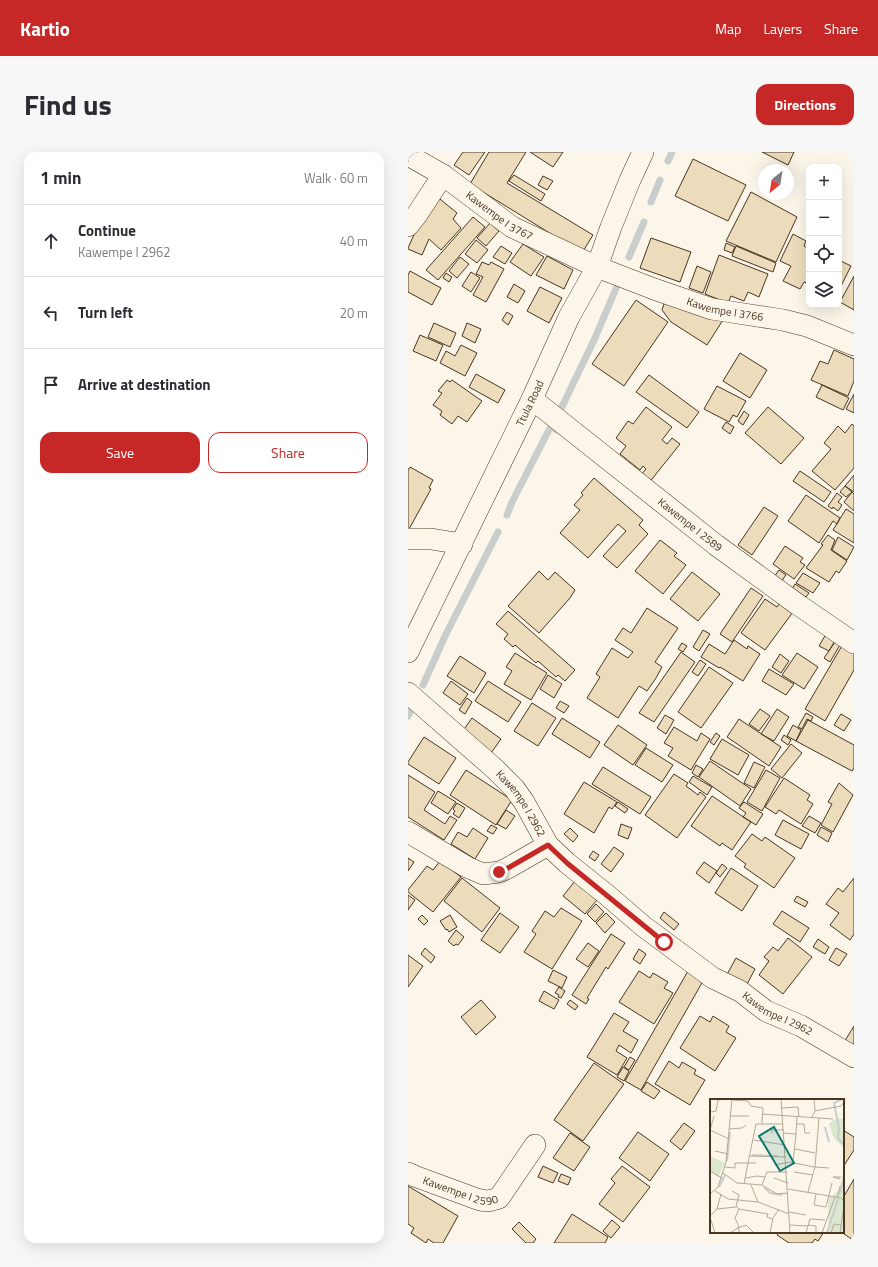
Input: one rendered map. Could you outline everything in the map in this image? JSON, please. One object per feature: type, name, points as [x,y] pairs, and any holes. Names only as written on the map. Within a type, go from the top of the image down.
[{"type":"street","name":"Ttula Road","points":[[408,652],[462,544],[569,317],[597,267],[613,220],[643,152]]},
{"type":"street","name":"Kawempe I 3767","points":[[408,154],[443,175],[512,227],[597,267]]},
{"type":"street","points":[[408,226],[443,175]]},
{"type":"street","name":"Kawempe I 3766","points":[[597,267],[712,309],[783,320],[807,326],[854,345]]},
{"type":"street","name":"Kawempe I 2589","points":[[532,398],[716,545],[797,604],[854,643]]},
{"type":"street","points":[[408,540],[431,539],[462,544]]},
{"type":"street","name":"Kawempe I 2962","points":[[408,693],[495,769],[514,788],[524,802],[548,845],[567,863],[653,934],[713,978],[740,991],[766,1011],[801,1026],[854,1057]]},
{"type":"street","points":[[408,832],[467,867],[483,874],[499,872],[508,868],[548,845]]},
{"type":"street","name":"Kawempe I 2590","points":[[408,1173],[477,1199],[486,1202],[491,1201],[499,1198],[535,1145]]},
{"type":"building","points":[[463,152],[485,152],[469,175],[454,165]]},
{"type":"building","points":[[489,152],[526,152],[507,183],[593,235],[582,253],[470,184]]},
{"type":"building","points":[[530,152],[563,152],[553,167]]},
{"type":"building","points":[[762,152],[794,152],[788,164]]},
{"type":"building","points":[[693,159],[746,185],[728,221],[675,196]]},
{"type":"building","points":[[514,175],[545,194],[541,201],[509,181]]},
{"type":"building","points":[[543,176],[553,181],[547,190],[538,185]]},
{"type":"building","points":[[751,192],[758,196],[758,200],[766,200],[797,217],[776,262],[726,241]]},
{"type":"building","points":[[435,195],[457,213],[453,219],[461,228],[441,250],[429,239],[422,255],[408,248]]},
{"type":"building","points":[[473,217],[485,227],[438,280],[426,270]]},
{"type":"building","points":[[490,223],[499,231],[486,246],[477,238]]},
{"type":"building","points":[[793,234],[806,241],[804,246],[806,247],[806,283],[804,282],[800,289],[783,281],[791,266],[780,261]]},
{"type":"building","points":[[651,238],[691,252],[680,282],[640,268]]},
{"type":"building","points":[[476,240],[488,250],[477,263],[465,254]]},
{"type":"building","points":[[726,243],[735,247],[732,253],[724,250]]},
{"type":"building","points":[[523,244],[544,257],[531,276],[510,262]]},
{"type":"building","points":[[501,246],[512,253],[505,264],[493,257]]},
{"type":"building","points":[[736,246],[776,263],[773,272],[732,256]]},
{"type":"building","points":[[719,255],[768,274],[759,297],[748,292],[744,301],[731,296],[728,303],[705,294]]},
{"type":"building","points":[[547,256],[573,270],[564,289],[536,275]]},
{"type":"building","points":[[460,257],[469,264],[457,278],[449,271]]},
{"type":"building","points":[[482,262],[489,265],[491,262],[504,269],[486,302],[473,295],[483,277],[476,274]]},
{"type":"building","points":[[842,262],[851,266],[842,284]]},
{"type":"building","points":[[697,266],[711,272],[703,293],[689,288]]},
{"type":"building","points":[[410,271],[441,288],[432,305],[408,292],[408,275]]},
{"type":"building","points":[[471,272],[480,278],[471,292],[462,286]]},
{"type":"building","points":[[446,273],[452,277],[449,282],[443,278]]},
{"type":"building","points":[[854,276],[854,310],[842,303],[842,298]]},
{"type":"building","points":[[514,284],[525,291],[518,303],[507,297]]},
{"type":"building","points":[[540,287],[562,298],[549,323],[527,311]]},
{"type":"building","points":[[666,298],[723,320],[707,345],[671,322],[662,310]]},
{"type":"building","points":[[636,300],[668,322],[624,386],[592,364]]},
{"type":"building","points":[[507,312],[513,316],[508,325],[502,320]]},
{"type":"building","points":[[434,323],[456,333],[450,347],[428,337]]},
{"type":"building","points":[[467,323],[481,329],[475,343],[462,336]]},
{"type":"building","points":[[420,335],[443,345],[436,361],[413,351]]},
{"type":"building","points":[[461,345],[477,353],[465,376],[440,363],[446,351],[455,356]]},
{"type":"building","points":[[834,350],[854,359],[854,381],[848,396],[811,380],[820,361],[828,364]]},
{"type":"building","points":[[740,353],[767,370],[750,398],[723,381]]},
{"type":"building","points":[[476,374],[505,390],[498,403],[469,387]]},
{"type":"building","points":[[649,375],[699,412],[687,428],[636,392]]},
{"type":"building","points":[[447,380],[450,382],[452,380],[482,401],[467,422],[458,416],[452,424],[440,415],[442,411],[433,405],[442,393],[438,391]]},
{"type":"building","points":[[822,385],[849,398],[843,410],[816,397]]},
{"type":"building","points":[[717,386],[746,401],[737,417],[733,415],[729,422],[704,409]]},
{"type":"building","points":[[854,394],[854,413],[846,409]]},
{"type":"building","points":[[646,407],[672,427],[662,440],[667,444],[672,438],[680,444],[648,484],[639,477],[646,469],[643,466],[640,470],[620,454],[626,446],[616,438],[628,421],[633,424]]},
{"type":"building","points":[[768,407],[804,438],[781,464],[745,433]]},
{"type":"building","points":[[744,411],[749,415],[743,425],[738,421]]},
{"type":"building","points":[[726,422],[734,427],[730,434],[722,428]]},
{"type":"building","points":[[852,424],[854,426],[854,468],[835,490],[812,471],[831,449],[824,443],[838,426],[845,433]]},
{"type":"building","points":[[410,467],[433,480],[429,488],[431,489],[408,531],[408,470]]},
{"type":"building","points":[[800,471],[831,492],[824,502],[793,481]]},
{"type":"building","points":[[854,475],[854,492],[845,486]]},
{"type":"building","points":[[594,478],[643,520],[639,525],[648,534],[617,568],[603,556],[626,531],[618,524],[588,558],[560,533],[580,510],[574,505],[583,495],[581,493]]},
{"type":"building","points":[[845,486],[852,492],[846,497],[840,492]]},
{"type":"building","points":[[852,492],[854,494],[854,511],[844,502]]},
{"type":"building","points":[[837,493],[842,497],[838,502],[842,505],[838,511],[833,507],[832,509],[828,506]]},
{"type":"building","points":[[806,495],[840,518],[837,524],[833,521],[819,543],[788,521]]},
{"type":"building","points":[[764,507],[778,516],[752,555],[738,545]]},
{"type":"building","points":[[846,509],[854,514],[854,543],[833,530]]},
{"type":"building","points":[[828,535],[835,540],[831,550],[847,561],[839,573],[836,571],[829,582],[806,568],[823,545],[821,544]]},
{"type":"building","points":[[838,537],[854,547],[847,560],[832,550]]},
{"type":"building","points":[[660,540],[677,553],[674,556],[686,565],[663,594],[635,571]]},
{"type":"building","points":[[785,546],[803,558],[800,562],[805,565],[794,579],[773,564]]},
{"type":"building","points":[[779,570],[786,575],[781,582],[774,577]]},
{"type":"building","points":[[539,571],[548,580],[555,572],[575,590],[570,598],[539,633],[508,606]]},
{"type":"building","points":[[692,572],[720,594],[698,621],[670,599]]},
{"type":"building","points":[[803,573],[820,583],[813,593],[796,583]]},
{"type":"building","points":[[795,584],[809,593],[806,597],[792,589]]},
{"type":"building","points":[[751,588],[763,596],[732,642],[720,634]]},
{"type":"building","points":[[765,599],[777,607],[780,603],[793,612],[765,650],[741,633]]},
{"type":"building","points":[[647,608],[678,628],[655,662],[662,667],[656,678],[647,691],[639,686],[618,718],[587,698],[600,677],[596,674],[612,648],[628,658],[633,652],[615,640],[623,628],[631,633]]},
{"type":"building","points":[[508,611],[575,670],[565,681],[558,675],[556,677],[538,661],[536,663],[515,645],[513,647],[504,639],[508,634],[496,624]]},
{"type":"building","points":[[703,630],[710,634],[699,651],[693,647]]},
{"type":"building","points":[[826,634],[836,639],[829,651],[819,646]]},
{"type":"building","points":[[734,640],[747,649],[748,646],[760,654],[743,681],[701,657],[709,644],[725,654]]},
{"type":"building","points":[[835,642],[840,645],[830,662],[824,658]]},
{"type":"building","points":[[682,643],[687,646],[683,652],[678,649]]},
{"type":"building","points":[[843,644],[854,651],[854,670],[825,721],[805,709]]},
{"type":"building","points":[[681,652],[695,662],[654,722],[639,713]]},
{"type":"building","points":[[515,653],[547,673],[531,700],[504,684],[512,671],[506,667]]},
{"type":"building","points":[[797,653],[818,667],[804,689],[782,675]]},
{"type":"building","points":[[780,654],[789,661],[781,673],[772,667]]},
{"type":"building","points":[[460,656],[486,673],[474,693],[447,676]]},
{"type":"building","points":[[700,660],[706,664],[698,676],[692,672]]},
{"type":"building","points":[[709,667],[733,683],[701,728],[678,712]]},
{"type":"building","points":[[769,669],[794,684],[786,695],[762,681]]},
{"type":"building","points":[[548,675],[562,684],[554,698],[540,689]]},
{"type":"building","points":[[451,681],[468,694],[460,705],[443,693]]},
{"type":"building","points":[[488,681],[521,702],[508,722],[475,701]]},
{"type":"building","points":[[467,698],[472,702],[465,714],[459,710]]},
{"type":"building","points":[[560,701],[569,706],[564,713],[556,708]]},
{"type":"building","points":[[532,703],[556,718],[538,746],[514,731]]},
{"type":"building","points":[[760,709],[770,716],[759,731],[749,724]]},
{"type":"building","points":[[777,709],[789,717],[774,741],[761,734]]},
{"type":"building","points":[[806,713],[813,717],[811,721],[807,719],[802,729],[798,727]]},
{"type":"building","points":[[841,714],[851,720],[844,731],[834,725]]},
{"type":"building","points":[[665,715],[674,720],[666,734],[657,728]]},
{"type":"building","points":[[472,718],[501,739],[491,753],[462,732]]},
{"type":"building","points":[[562,718],[600,742],[590,758],[552,734]]},
{"type":"building","points":[[739,719],[781,747],[769,766],[727,737]]},
{"type":"building","points":[[808,720],[854,745],[854,768],[852,771],[796,741]]},
{"type":"building","points":[[618,725],[647,745],[633,765],[604,745]]},
{"type":"building","points":[[793,725],[801,730],[796,741],[787,736]]},
{"type":"building","points":[[674,727],[697,741],[701,733],[710,739],[691,770],[668,756],[673,748],[664,743]]},
{"type":"building","points":[[716,733],[720,736],[714,745],[710,742]]},
{"type":"building","points":[[784,735],[791,740],[788,745],[781,740]]},
{"type":"building","points":[[424,737],[456,758],[439,784],[408,764]]},
{"type":"building","points":[[722,739],[749,755],[738,775],[710,759]]},
{"type":"building","points":[[791,744],[802,753],[782,778],[771,769]]},
{"type":"building","points":[[646,748],[673,765],[662,782],[635,765]]},
{"type":"building","points":[[710,761],[751,789],[740,806],[699,777]]},
{"type":"building","points":[[754,762],[765,767],[754,788],[744,783]]},
{"type":"building","points":[[696,765],[703,769],[698,777],[692,773]]},
{"type":"building","points":[[603,767],[651,797],[640,814],[592,784]]},
{"type":"building","points":[[466,770],[512,800],[496,825],[450,795]]},
{"type":"building","points":[[766,770],[780,778],[762,811],[747,802]]},
{"type":"building","points":[[674,774],[688,783],[686,786],[698,795],[700,792],[706,797],[677,838],[645,815]]},
{"type":"building","points":[[408,775],[435,792],[424,810],[445,824],[450,816],[457,820],[444,840],[408,817]]},
{"type":"building","points":[[693,776],[712,787],[707,795],[689,782]]},
{"type":"building","points":[[784,778],[810,795],[807,800],[813,804],[801,824],[779,810],[776,814],[765,807]]},
{"type":"building","points":[[584,782],[617,802],[612,809],[609,807],[594,833],[564,814]]},
{"type":"building","points":[[839,783],[853,795],[833,832],[821,825],[832,804],[828,802]]},
{"type":"building","points":[[438,791],[456,802],[448,814],[431,803]]},
{"type":"building","points":[[712,796],[751,822],[732,850],[722,843],[720,846],[691,826]]},
{"type":"building","points":[[618,802],[628,809],[625,813],[615,806]]},
{"type":"building","points":[[744,802],[763,814],[756,825],[743,817],[746,813],[739,808]]},
{"type":"building","points":[[457,803],[465,808],[459,818],[453,814],[455,811],[453,809]]},
{"type":"building","points":[[506,810],[515,816],[506,829],[497,824]]},
{"type":"building","points":[[809,816],[821,823],[815,833],[802,826]]},
{"type":"building","points":[[783,820],[809,834],[801,849],[775,835]]},
{"type":"building","points":[[621,824],[632,828],[628,839],[618,835]]},
{"type":"building","points":[[491,825],[497,828],[493,834],[487,831]]},
{"type":"building","points":[[821,827],[832,833],[828,842],[817,835]]},
{"type":"building","points":[[473,828],[488,838],[475,859],[451,844],[458,832],[467,837]]},
{"type":"building","points":[[570,828],[578,836],[573,842],[564,834]]},
{"type":"building","points":[[752,834],[762,841],[765,837],[795,858],[774,888],[744,867],[746,864],[735,856]]},
{"type":"building","points":[[614,847],[624,854],[611,872],[601,864]]},
{"type":"building","points":[[593,851],[599,855],[595,861],[589,857]]},
{"type":"building","points":[[408,858],[414,862],[408,871]]},
{"type":"building","points":[[440,861],[461,877],[433,912],[408,892],[408,890],[427,866],[433,870]]},
{"type":"building","points":[[704,862],[717,871],[709,883],[696,873]]},
{"type":"building","points":[[722,864],[727,868],[720,877],[716,873]]},
{"type":"building","points":[[731,868],[758,886],[742,911],[715,893]]},
{"type":"building","points":[[462,878],[500,908],[482,932],[444,901]]},
{"type":"building","points":[[854,878],[854,934],[850,940],[830,925],[839,913],[826,904],[838,888],[843,892]]},
{"type":"building","points":[[575,881],[597,900],[585,914],[563,896]]},
{"type":"building","points":[[408,895],[415,900],[408,910]]},
{"type":"building","points":[[797,896],[808,902],[805,907],[794,901]]},
{"type":"building","points":[[596,904],[604,912],[595,922],[587,914]]},
{"type":"building","points":[[561,908],[582,921],[552,969],[524,952],[536,934],[532,931],[545,911],[554,917]]},
{"type":"building","points":[[782,911],[809,928],[800,942],[773,924]]},
{"type":"building","points":[[664,912],[679,924],[674,930],[660,918]]},
{"type":"building","points":[[500,913],[519,927],[500,953],[481,940]]},
{"type":"building","points":[[606,913],[615,922],[605,933],[596,923]]},
{"type":"building","points":[[422,915],[428,921],[424,925],[418,919]]},
{"type":"building","points":[[450,915],[457,927],[449,932],[440,921]]},
{"type":"building","points":[[456,930],[464,937],[458,945],[456,944],[454,946],[448,941]]},
{"type":"building","points":[[611,934],[625,943],[608,969],[606,967],[587,998],[589,999],[586,1004],[572,995]]},
{"type":"building","points":[[788,938],[812,957],[783,994],[759,975],[769,961],[764,957],[773,947],[778,951]]},
{"type":"building","points":[[818,939],[829,947],[825,954],[813,947]]},
{"type":"building","points":[[588,943],[599,951],[588,967],[576,959]]},
{"type":"building","points":[[425,948],[435,957],[431,963],[421,954]]},
{"type":"building","points":[[836,948],[847,954],[839,966],[829,960]]},
{"type":"building","points":[[639,949],[646,954],[640,964],[633,959]]},
{"type":"building","points":[[408,955],[423,966],[408,987]]},
{"type":"building","points":[[736,958],[755,969],[745,988],[725,978]]},
{"type":"building","points":[[553,970],[567,977],[562,988],[548,981]]},
{"type":"building","points":[[639,971],[650,978],[653,973],[668,982],[664,988],[673,993],[654,1024],[619,1002]]},
{"type":"building","points":[[688,971],[703,981],[641,1090],[625,1081]]},
{"type":"building","points":[[559,987],[565,991],[561,998],[555,993]]},
{"type":"building","points":[[544,991],[559,1000],[554,1009],[539,1001]]},
{"type":"building","points":[[481,1000],[496,1017],[476,1035],[461,1017]]},
{"type":"building","points":[[570,1000],[578,1006],[575,1010],[567,1004]]},
{"type":"building","points":[[614,1013],[629,1022],[623,1031],[638,1040],[631,1053],[619,1045],[616,1051],[627,1058],[617,1075],[587,1057]]},
{"type":"building","points":[[700,1016],[710,1022],[713,1016],[729,1026],[726,1032],[736,1038],[715,1071],[680,1048]]},
{"type":"building","points":[[854,1026],[854,1051],[843,1044]]},
{"type":"building","points":[[630,1057],[635,1060],[629,1070],[624,1067]]},
{"type":"building","points":[[669,1061],[679,1068],[682,1062],[696,1070],[694,1074],[705,1080],[690,1105],[655,1084]]},
{"type":"building","points":[[594,1063],[624,1084],[583,1141],[554,1120]]},
{"type":"building","points":[[623,1067],[629,1071],[624,1081],[617,1077]]},
{"type":"building","points":[[647,1082],[660,1091],[654,1099],[641,1091]]},
{"type":"building","points":[[684,1123],[695,1131],[681,1150],[670,1141]]},
{"type":"building","points":[[844,1131],[854,1137],[854,1150],[844,1165]]},
{"type":"building","points":[[638,1132],[669,1154],[650,1181],[619,1158]]},
{"type":"building","points":[[570,1133],[590,1147],[574,1171],[553,1158]]},
{"type":"building","points":[[543,1166],[558,1173],[553,1183],[538,1177]]},
{"type":"building","points":[[622,1166],[650,1187],[623,1222],[599,1204],[615,1183],[611,1179]]},
{"type":"building","points":[[561,1174],[571,1178],[568,1185],[558,1181]]},
{"type":"building","points":[[854,1179],[853,1240],[842,1233],[844,1233],[844,1196]]},
{"type":"building","points":[[408,1186],[458,1216],[443,1243],[434,1243],[428,1239],[426,1243],[411,1233],[414,1228],[408,1224]]},
{"type":"building","points":[[572,1214],[608,1237],[605,1243],[554,1243]]},
{"type":"building","points":[[612,1220],[620,1227],[611,1238],[603,1231]]},
{"type":"building","points":[[519,1222],[536,1239],[533,1243],[526,1243],[512,1229]]},
{"type":"building","points":[[778,1233],[823,1233],[818,1241],[815,1239],[812,1243],[789,1243],[777,1235]]},
{"type":"waterway","points":[[668,161],[672,152]]},
{"type":"waterway","points":[[651,202],[660,180]]},
{"type":"waterway","points":[[629,257],[644,222]]},
{"type":"waterway","points":[[559,413],[595,338],[620,279]]},
{"type":"waterway","points":[[507,515],[512,502],[551,426],[557,430]]},
{"type":"waterway","points":[[423,685],[446,634],[498,532]]},
{"type":"waterway","points":[[408,716],[414,703]]},
{"type":"route","points":[[499,872],[548,845],[586,879],[664,942]]}]
